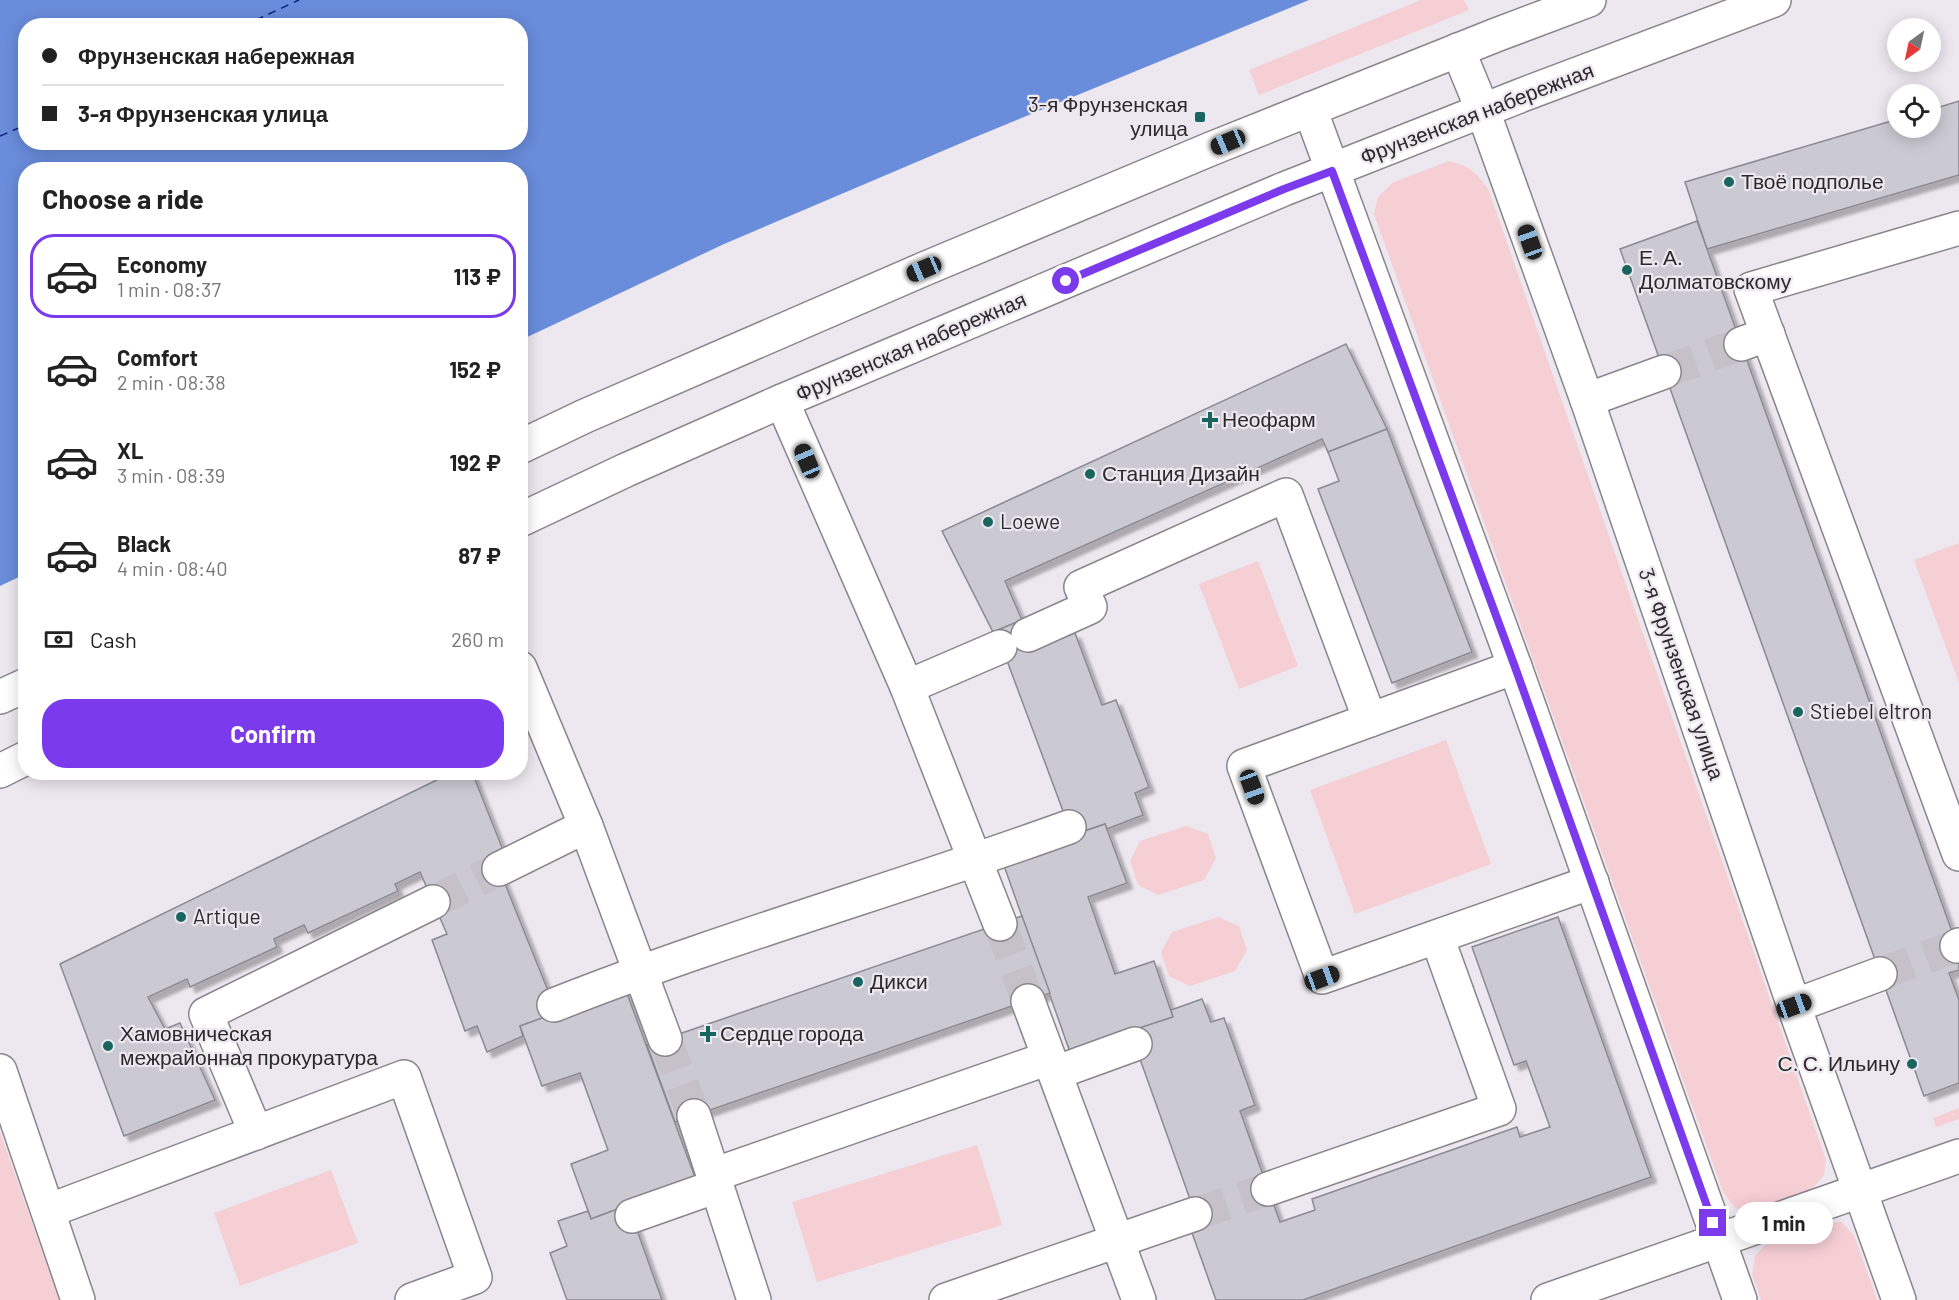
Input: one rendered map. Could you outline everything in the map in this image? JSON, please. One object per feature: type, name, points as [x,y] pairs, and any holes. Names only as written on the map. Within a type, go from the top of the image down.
[{"type":"street","points":[[528,443],[585,416],[913,274],[1310,109],[1589,0]]},
{"type":"street","name":"Фрунзенская набережная","points":[[528,516],[782,401],[1263,198],[1774,0]]},
{"type":"street","name":"3-я Фрунзенская улица","points":[[1458,50],[1483,111],[1587,400],[1794,1006],[1899,1300]]},
{"type":"street","points":[[1310,109],[1515,667],[1740,1300]]},
{"type":"street","points":[[1959,228],[1751,289],[1754,339],[1959,854]]},
{"type":"street","points":[[1587,400],[1664,372]]},
{"type":"street","points":[[782,401],[908,687],[1000,924]]},
{"type":"street","points":[[908,687],[1090,607],[1081,587],[1286,495],[1370,720]]},
{"type":"street","points":[[1515,667],[1244,766],[1322,978],[1592,882]]},
{"type":"street","points":[[528,687],[586,826],[665,1039]]},
{"type":"street","points":[[0,698],[18,689]]},
{"type":"street","points":[[0,771],[18,762]]},
{"type":"street","points":[[499,869],[586,826]]},
{"type":"street","points":[[554,1005],[639,971],[976,861],[1069,827]]},
{"type":"street","points":[[256,1132],[206,1014],[433,902]]},
{"type":"street","points":[[1269,1189],[1498,1109],[1437,937]]},
{"type":"street","points":[[1794,1006],[1880,974]]},
{"type":"street","points":[[1028,1001],[1139,1300]]},
{"type":"street","points":[[632,1216],[715,1181],[1052,1065],[1135,1044]]},
{"type":"street","points":[[0,1071],[78,1300]]},
{"type":"street","points":[[48,1211],[404,1077],[475,1276],[412,1300]]},
{"type":"street","points":[[694,1116],[754,1300]]},
{"type":"street","points":[[1548,1300],[1959,1156]]},
{"type":"street","points":[[946,1300],[1195,1214]]},
{"type":"shaded area","points":[[1421,0],[1464,0],[1469,10],[1259,95],[1249,70]]},
{"type":"shaded area","points":[[1449,161],[1472,171],[1489,191],[1826,1160],[1824,1175],[1813,1188],[1750,1213],[1735,1208],[1723,1192],[1374,214],[1378,197],[1392,183]]},
{"type":"shaded area","points":[[1959,543],[1959,683],[1914,560]]},
{"type":"shaded area","points":[[1258,561],[1298,666],[1239,689],[1199,584]]},
{"type":"shaded area","points":[[1446,740],[1491,864],[1355,914],[1310,790]]},
{"type":"shaded area","points":[[1186,826],[1208,834],[1216,858],[1204,880],[1158,895],[1138,885],[1130,861],[1140,841]]},
{"type":"shaded area","points":[[1218,917],[1239,926],[1247,950],[1235,971],[1190,986],[1169,976],[1161,952],[1172,932]]},
{"type":"shaded area","points":[[1959,1108],[1959,1119],[1936,1127],[1933,1118]]},
{"type":"shaded area","points":[[0,1132],[59,1300],[0,1300]]},
{"type":"shaded area","points":[[977,1145],[1002,1225],[817,1282],[792,1202]]},
{"type":"shaded area","points":[[331,1170],[358,1243],[240,1286],[214,1213]]},
{"type":"shaded area","points":[[1841,1222],[1854,1235],[1877,1300],[1761,1300],[1752,1274],[1755,1256],[1765,1245],[1822,1223]]},
{"type":"water","points":[[0,0],[1309,0],[973,138],[724,244],[528,337],[528,162],[18,162],[18,577],[0,586]]},
{"type":"building","points":[[1959,101],[1959,175],[1707,249],[1685,182],[1887,122],[1887,138],[1941,138],[1941,107]]},
{"type":"building","points":[[1697,221],[1959,951],[1959,970],[1949,973],[1959,1000],[1959,1083],[1924,1096],[1620,249]]},
{"type":"building","points":[[1346,344],[1387,429],[1328,452],[1322,439],[1005,581],[1022,620],[993,632],[942,531]]},
{"type":"building","points":[[1387,429],[1472,652],[1392,683],[1318,489],[1339,481],[1328,452]]},
{"type":"building","points":[[1022,620],[1033,649],[1075,633],[1102,705],[1116,700],[1149,787],[1135,793],[1143,815],[1107,829],[1105,824],[1072,835],[1006,658],[993,632]]},
{"type":"building","points":[[437,780],[475,780],[503,850],[493,854],[557,1013],[520,1026],[523,1036],[487,1052],[477,1026],[465,1031],[432,940],[447,934],[420,872],[395,884],[398,891],[308,933],[304,925],[274,939],[277,947],[190,987],[187,979],[148,997],[165,1029],[180,1023],[215,1100],[124,1136],[60,964]]},
{"type":"building","points":[[1105,824],[1127,883],[1088,897],[1115,974],[1154,961],[1173,1017],[1070,1052],[1002,860]]},
{"type":"building","points":[[1022,916],[1050,993],[675,1122],[647,1045]]},
{"type":"building","points":[[1558,917],[1651,1177],[1303,1300],[1216,1300],[1191,1230],[1200,1227],[1130,1031],[1173,1017],[1171,1010],[1202,999],[1211,1022],[1224,1018],[1255,1105],[1240,1111],[1280,1222],[1315,1210],[1312,1199],[1517,1127],[1520,1137],[1550,1127],[1526,1061],[1514,1065],[1472,947]]},
{"type":"building","points":[[625,988],[696,1180],[591,1219],[571,1164],[608,1150],[580,1073],[542,1086],[520,1026]]},
{"type":"building","points":[[628,1205],[662,1300],[567,1300],[550,1253],[567,1246],[558,1221],[588,1211],[591,1219]]},
{"type":"ferry route","points":[[260,18],[299,0]]},
{"type":"ferry route","points":[[0,136],[18,128]]},
{"type":"tunnel","points":[[1664,372],[1741,344]]},
{"type":"tunnel","points":[[433,902],[499,869]]},
{"type":"tunnel","points":[[1000,924],[1028,1001]]},
{"type":"tunnel","points":[[1880,974],[1957,946]]},
{"type":"tunnel","points":[[665,1039],[694,1116]]},
{"type":"tunnel","points":[[1195,1214],[1268,1189]]},
{"type":"place","name":"3-я Фрунзенская улица","points":[[1200,117]]},
{"type":"place","name":"Твоё подполье","points":[[1729,182]]},
{"type":"place","name":"Е. А. Долматовскому","points":[[1627,270]]},
{"type":"place","name":"Неофарм","points":[[1210,420]]},
{"type":"place","name":"Станция Дизайн","points":[[1090,474]]},
{"type":"place","name":"Loewe","points":[[988,522]]},
{"type":"place","name":"Stiebel eltron","points":[[1798,712]]},
{"type":"place","name":"Artique","points":[[181,917]]},
{"type":"place","name":"Дикси","points":[[858,982]]},
{"type":"place","name":"Сердце города","points":[[708,1034]]},
{"type":"place","name":"Хамовническая межрайонная прокуратура","points":[[108,1046]]},
{"type":"place","name":"С. С. Ильину","points":[[1912,1064]]},
{"type":"route","points":[[1066,281],[1332,171],[1515,667],[1713,1223]]}]
